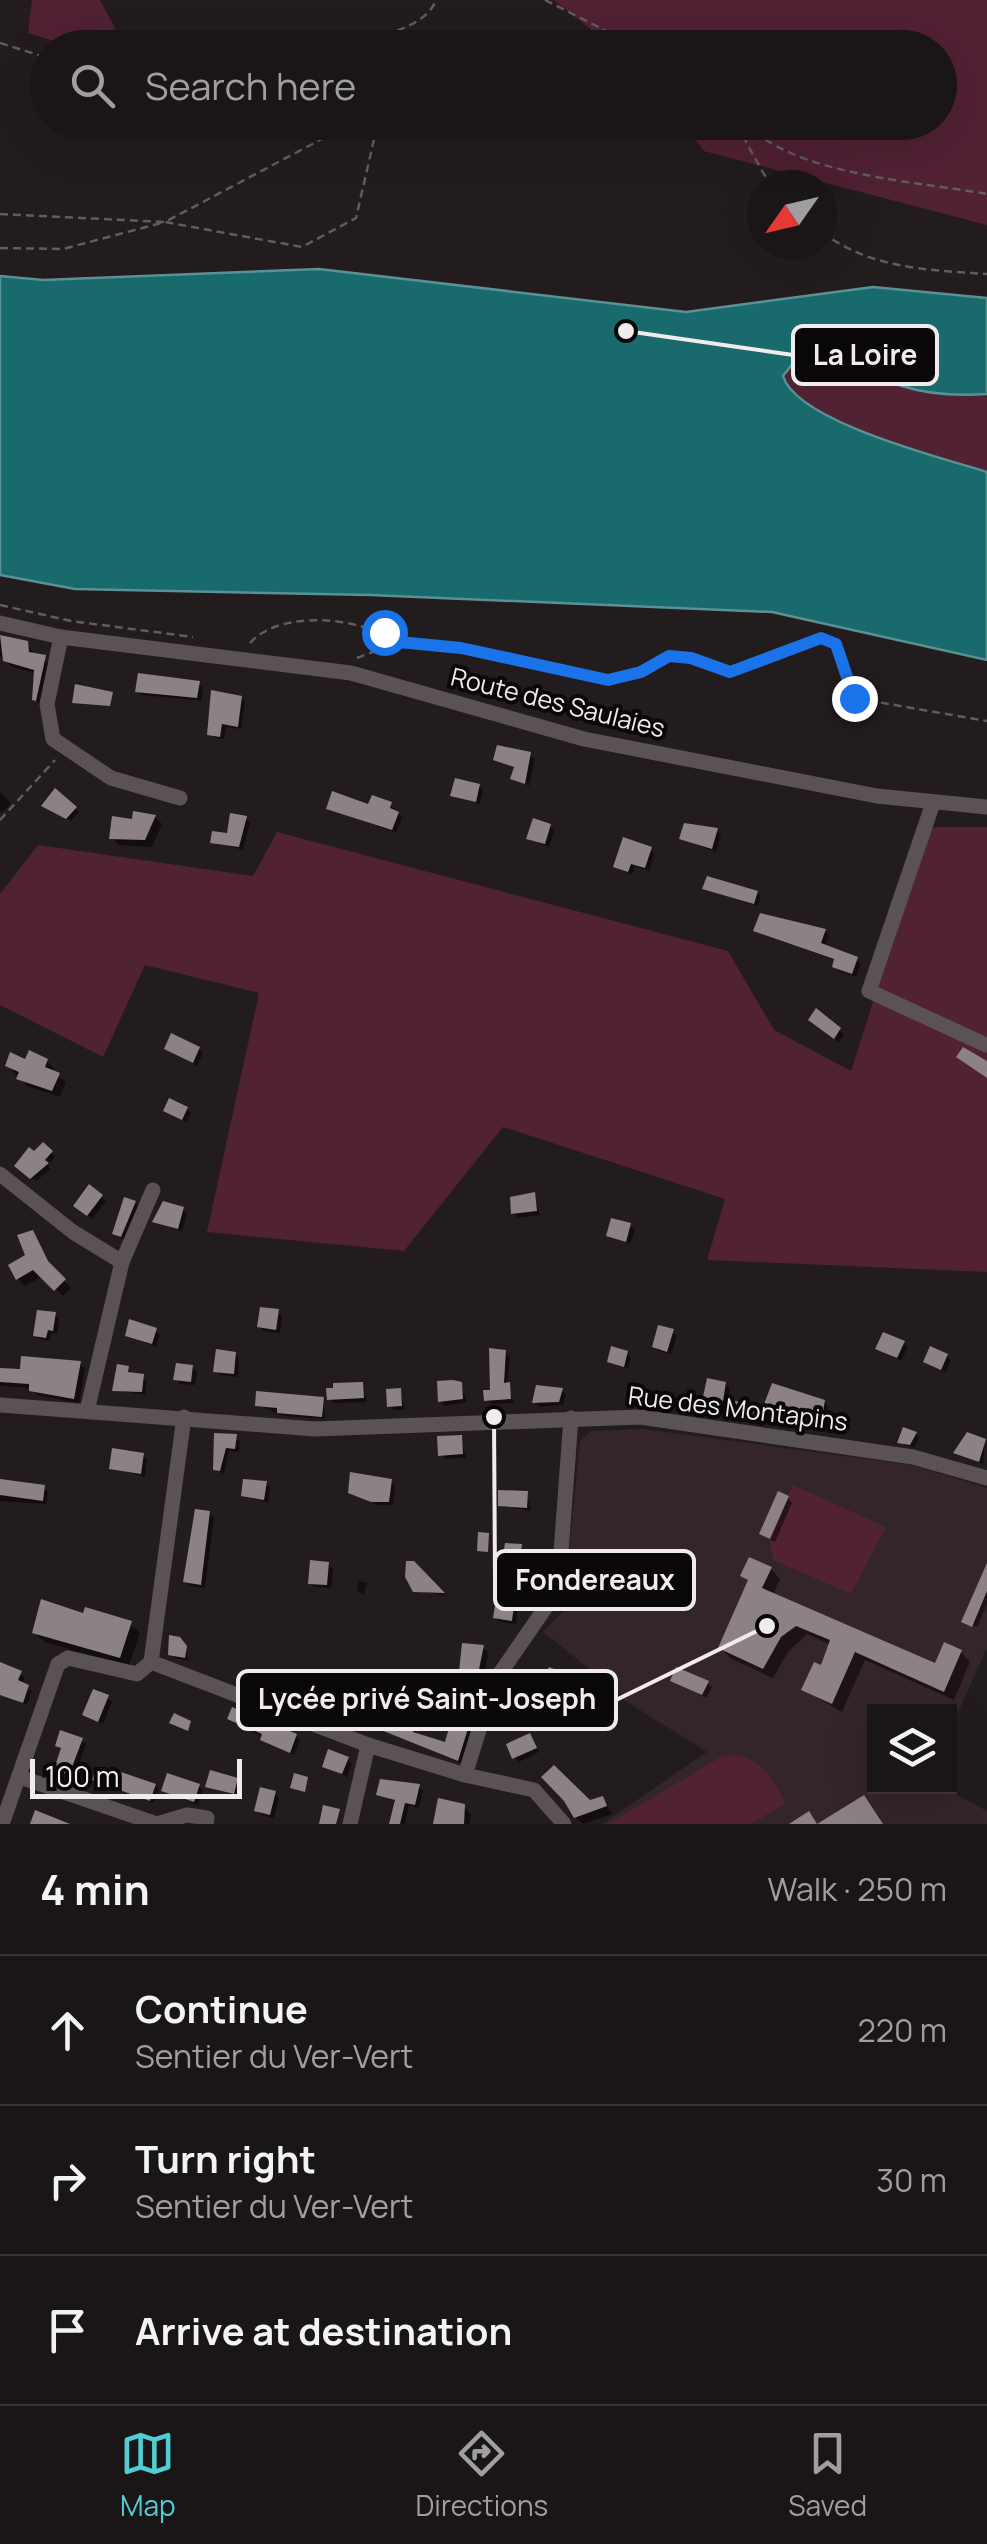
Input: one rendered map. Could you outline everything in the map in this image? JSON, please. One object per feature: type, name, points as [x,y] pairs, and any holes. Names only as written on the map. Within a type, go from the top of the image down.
[{"type":"street","name":"Route des Saulaies","points":[[0,623],[61,637],[351,673],[584,739],[933,803],[987,807]]},
{"type":"street","points":[[61,637],[47,704],[53,739],[110,778],[180,798]]},
{"type":"street","points":[[933,803],[869,991],[986,1045]]},
{"type":"street","points":[[0,1174],[73,1232],[122,1262]]},
{"type":"street","points":[[86,1410],[122,1262],[153,1190]]},
{"type":"street","name":"Rue des Montapins","points":[[0,1405],[315,1429],[640,1416],[913,1456],[987,1478]]},
{"type":"street","points":[[2,1824],[58,1664],[68,1658],[137,1674],[151,1662],[184,1417]]},
{"type":"street","points":[[465,1775],[494,1682],[548,1604],[558,1578],[572,1418]]},
{"type":"street","points":[[151,1662],[368,1745],[465,1775],[534,1790],[564,1824]]},
{"type":"street","points":[[350,1824],[368,1745]]},
{"type":"street","points":[[20,1777],[157,1824],[187,1814],[207,1818],[206,1824]]},
{"type":"path","points":[[399,30],[433,9],[436,0]]},
{"type":"path","points":[[546,0],[604,30]]},
{"type":"path","points":[[0,43],[30,52]]},
{"type":"path","points":[[0,248],[63,250],[165,222],[320,140]]},
{"type":"path","points":[[0,214],[165,222],[302,246],[356,218],[374,140]]},
{"type":"path","points":[[746,140],[762,170]]},
{"type":"path","points":[[764,140],[784,152],[820,164],[987,194]]},
{"type":"path","points":[[837,243],[899,268],[987,274]]},
{"type":"path","points":[[0,605],[71,621],[200,638]]},
{"type":"path","points":[[248,645],[265,632],[326,622],[368,628],[399,642],[461,648],[608,680],[641,672],[669,656],[691,658],[730,672],[821,638],[836,644],[854,698],[987,721]]},
{"type":"path","points":[[347,659],[399,642]]},
{"type":"path","points":[[0,820],[64,747]]},
{"type":"shaded area","points":[[32,0],[100,0],[116,30],[30,30],[28,33]]},
{"type":"shaded area","points":[[554,0],[987,0],[987,225],[837,186],[837,170],[777,170],[704,151],[695,140],[957,140],[957,30],[592,30]]},
{"type":"shaded area","points":[[817,354],[921,388],[987,394],[987,472],[873,436],[814,408],[794,393],[783,376],[798,357]]},
{"type":"shaded area","points":[[929,827],[987,827],[987,1272],[707,1260],[725,1199],[503,1127],[404,1251],[207,1232],[259,993],[145,965],[103,1057],[0,1005],[0,894],[38,845],[253,876],[277,832],[728,951],[774,1030],[851,1071]]},
{"type":"shaded area","points":[[643,1429],[912,1465],[987,1488],[987,1648],[957,1714],[957,1704],[867,1704],[867,1794],[955,1794],[987,1811],[987,1824],[602,1824],[707,1752],[619,1697],[621,1694],[543,1632],[563,1611],[580,1441],[591,1431]]},
{"type":"shaded area","points":[[793,1485],[886,1527],[851,1594],[773,1560],[770,1539]]},
{"type":"shaded area","points":[[724,1755],[756,1762],[786,1803],[751,1824],[608,1824]]},
{"type":"water","points":[[319,269],[686,312],[873,287],[987,298],[987,394],[923,391],[838,361],[811,356],[798,357],[783,376],[794,393],[842,423],[987,472],[987,660],[772,612],[370,595],[75,589],[0,575],[0,276],[43,280]]},
{"type":"building","points":[[0,635],[28,641],[29,652],[46,655],[36,701],[32,700],[34,670],[3,661]]},
{"type":"building","points":[[138,673],[200,681],[197,698],[135,692]]},
{"type":"building","points":[[75,684],[113,692],[110,706],[72,703]]},
{"type":"building","points":[[211,690],[242,696],[238,727],[222,724],[220,737],[207,735]]},
{"type":"building","points":[[497,745],[531,752],[525,784],[510,779],[514,767],[493,760]]},
{"type":"building","points":[[455,778],[480,784],[476,802],[450,796]]},
{"type":"building","points":[[55,788],[77,807],[66,819],[41,806]]},
{"type":"building","points":[[332,791],[368,804],[372,795],[392,802],[390,808],[399,812],[392,830],[326,809]]},
{"type":"building","points":[[133,811],[156,815],[145,840],[109,839],[112,816],[132,819]]},
{"type":"building","points":[[230,813],[247,816],[239,847],[210,843],[212,831],[227,833]]},
{"type":"building","points":[[533,818],[551,824],[545,844],[526,839]]},
{"type":"building","points":[[684,823],[718,828],[712,849],[679,839]]},
{"type":"building","points":[[623,837],[652,847],[645,868],[631,864],[628,872],[613,867]]},
{"type":"building","points":[[707,876],[758,891],[754,904],[702,889]]},
{"type":"building","points":[[760,913],[826,929],[821,943],[858,957],[852,974],[832,967],[834,959],[753,931]]},
{"type":"building","points":[[816,1008],[841,1028],[834,1039],[808,1020]]},
{"type":"building","points":[[171,1033],[200,1047],[193,1063],[164,1049]]},
{"type":"building","points":[[963,1047],[987,1061],[987,1078],[956,1057]]},
{"type":"building","points":[[29,1050],[48,1059],[45,1067],[60,1073],[52,1091],[16,1079],[19,1072],[5,1066],[10,1052],[25,1059]]},
{"type":"building","points":[[169,1098],[188,1107],[182,1120],[163,1111]]},
{"type":"building","points":[[43,1142],[53,1151],[45,1160],[49,1163],[30,1179],[14,1166],[29,1147],[34,1151]]},
{"type":"building","points":[[89,1184],[103,1195],[87,1216],[73,1206]]},
{"type":"building","points":[[535,1192],[537,1211],[511,1214],[510,1197]]},
{"type":"building","points":[[124,1197],[136,1201],[121,1237],[112,1234]]},
{"type":"building","points":[[163,1201],[184,1207],[178,1229],[152,1222]]},
{"type":"building","points":[[611,1218],[631,1223],[626,1242],[606,1236]]},
{"type":"building","points":[[33,1230],[48,1261],[66,1279],[54,1291],[33,1270],[16,1280],[8,1265],[25,1255],[17,1235]]},
{"type":"building","points":[[260,1307],[279,1309],[276,1330],[257,1327]]},
{"type":"building","points":[[37,1310],[56,1312],[53,1331],[48,1330],[46,1338],[33,1336]]},
{"type":"building","points":[[129,1319],[157,1328],[152,1344],[125,1336]]},
{"type":"building","points":[[658,1325],[674,1329],[667,1352],[652,1347]]},
{"type":"building","points":[[883,1332],[905,1341],[897,1358],[875,1349]]},
{"type":"building","points":[[611,1346],[628,1351],[624,1367],[607,1362]]},
{"type":"building","points":[[930,1346],[948,1354],[941,1370],[923,1362]]},
{"type":"building","points":[[489,1348],[506,1350],[504,1383],[510,1382],[511,1399],[484,1401],[483,1390],[490,1390]]},
{"type":"building","points":[[216,1349],[236,1352],[234,1374],[213,1372]]},
{"type":"building","points":[[21,1356],[81,1361],[74,1399],[29,1391],[29,1384],[0,1382],[0,1368],[20,1369]]},
{"type":"building","points":[[176,1363],[193,1365],[191,1382],[173,1380]]},
{"type":"building","points":[[117,1364],[129,1366],[128,1372],[144,1374],[142,1392],[112,1391]]},
{"type":"building","points":[[707,1378],[726,1382],[723,1401],[703,1397]]},
{"type":"building","points":[[437,1381],[462,1382],[463,1399],[438,1402]]},
{"type":"building","points":[[363,1382],[364,1398],[327,1400],[326,1388],[333,1388],[333,1383]]},
{"type":"building","points":[[772,1383],[825,1400],[821,1424],[785,1414],[762,1413],[758,1423],[727,1418],[731,1400],[763,1407]]},
{"type":"building","points":[[536,1385],[563,1388],[559,1402],[532,1403]]},
{"type":"building","points":[[401,1388],[402,1406],[387,1407],[386,1389]]},
{"type":"building","points":[[256,1391],[324,1397],[322,1417],[277,1413],[277,1408],[255,1406]]},
{"type":"building","points":[[903,1427],[917,1432],[910,1445],[897,1443]]},
{"type":"building","points":[[967,1432],[986,1439],[979,1462],[953,1453]]},
{"type":"building","points":[[214,1433],[237,1434],[235,1449],[226,1448],[220,1471],[213,1470]]},
{"type":"building","points":[[462,1435],[463,1454],[438,1456],[437,1436]]},
{"type":"building","points":[[112,1448],[144,1453],[141,1474],[109,1469]]},
{"type":"building","points":[[350,1472],[392,1479],[389,1502],[371,1502],[348,1493]]},
{"type":"building","points":[[0,1479],[45,1485],[43,1501],[0,1495]]},
{"type":"building","points":[[243,1479],[267,1481],[264,1500],[241,1496]]},
{"type":"building","points":[[498,1490],[528,1491],[527,1508],[498,1506]]},
{"type":"building","points":[[778,1491],[789,1496],[770,1539],[759,1534]]},
{"type":"building","points":[[195,1509],[210,1511],[201,1585],[183,1582]]},
{"type":"building","points":[[478,1532],[489,1533],[488,1552],[477,1551]]},
{"type":"building","points":[[505,1543],[522,1544],[512,1621],[493,1618]]},
{"type":"building","points":[[749,1557],[772,1567],[762,1588],[935,1663],[944,1642],[962,1650],[944,1692],[855,1652],[832,1704],[801,1690],[814,1662],[821,1665],[830,1640],[796,1626],[781,1637],[763,1669],[718,1648],[748,1580],[740,1576]]},
{"type":"building","points":[[310,1560],[329,1562],[327,1585],[308,1584]]},
{"type":"building","points":[[406,1561],[414,1561],[445,1593],[413,1592],[405,1577]]},
{"type":"building","points":[[987,1563],[987,1591],[972,1627],[961,1622]]},
{"type":"building","points":[[41,1599],[83,1613],[85,1607],[132,1621],[120,1658],[32,1633]]},
{"type":"building","points":[[169,1635],[180,1637],[187,1646],[185,1658],[168,1655]]},
{"type":"building","points":[[462,1643],[484,1645],[478,1674],[459,1672]]},
{"type":"building","points":[[0,1662],[22,1671],[18,1680],[29,1685],[23,1703],[0,1695]]},
{"type":"building","points":[[549,1667],[583,1681],[572,1699],[541,1681]]},
{"type":"building","points":[[676,1667],[709,1681],[702,1695],[670,1681]]},
{"type":"building","points":[[93,1689],[109,1695],[98,1722],[82,1715]]},
{"type":"building","points":[[456,1703],[474,1709],[458,1761],[381,1730],[393,1715],[416,1725],[413,1732],[445,1742]]},
{"type":"building","points":[[232,1707],[297,1734],[290,1753],[260,1740],[262,1734],[227,1719]]},
{"type":"building","points":[[174,1713],[191,1721],[188,1731],[169,1723]]},
{"type":"building","points":[[60,1730],[83,1738],[69,1775],[54,1769],[61,1748],[55,1746]]},
{"type":"building","points":[[530,1733],[537,1748],[512,1759],[506,1744]]},
{"type":"building","points":[[328,1749],[349,1757],[342,1774],[322,1767]]},
{"type":"building","points":[[554,1765],[590,1800],[603,1796],[607,1806],[574,1818],[541,1777]]},
{"type":"building","points":[[210,1770],[238,1778],[234,1794],[205,1787]]},
{"type":"building","points":[[95,1771],[116,1778],[118,1771],[156,1784],[150,1801],[92,1780]]},
{"type":"building","points":[[167,1773],[200,1784],[194,1802],[161,1791]]},
{"type":"building","points":[[294,1773],[308,1777],[305,1792],[290,1788]]},
{"type":"building","points":[[380,1779],[420,1784],[415,1805],[405,1803],[400,1824],[389,1824],[395,1800],[376,1795]]},
{"type":"building","points":[[260,1787],[276,1791],[270,1815],[254,1811]]},
{"type":"building","points":[[864,1795],[883,1824],[817,1824]]},
{"type":"building","points":[[438,1798],[465,1804],[464,1824],[433,1824]]},
{"type":"building","points":[[323,1805],[340,1809],[336,1824],[319,1824]]},
{"type":"building","points":[[35,1810],[70,1824],[30,1824]]},
{"type":"building","points":[[809,1811],[817,1824],[789,1824]]},
{"type":"place","name":"La Loire","points":[[626,331]]},
{"type":"place","name":"Fondereaux","points":[[494,1417]]},
{"type":"place","name":"Lycée privé Saint-Joseph","points":[[767,1626]]},
{"type":"route","points":[[384,632],[399,642],[461,648],[608,680],[641,672],[669,656],[691,658],[730,672],[821,638],[836,644],[854,698]]}]
